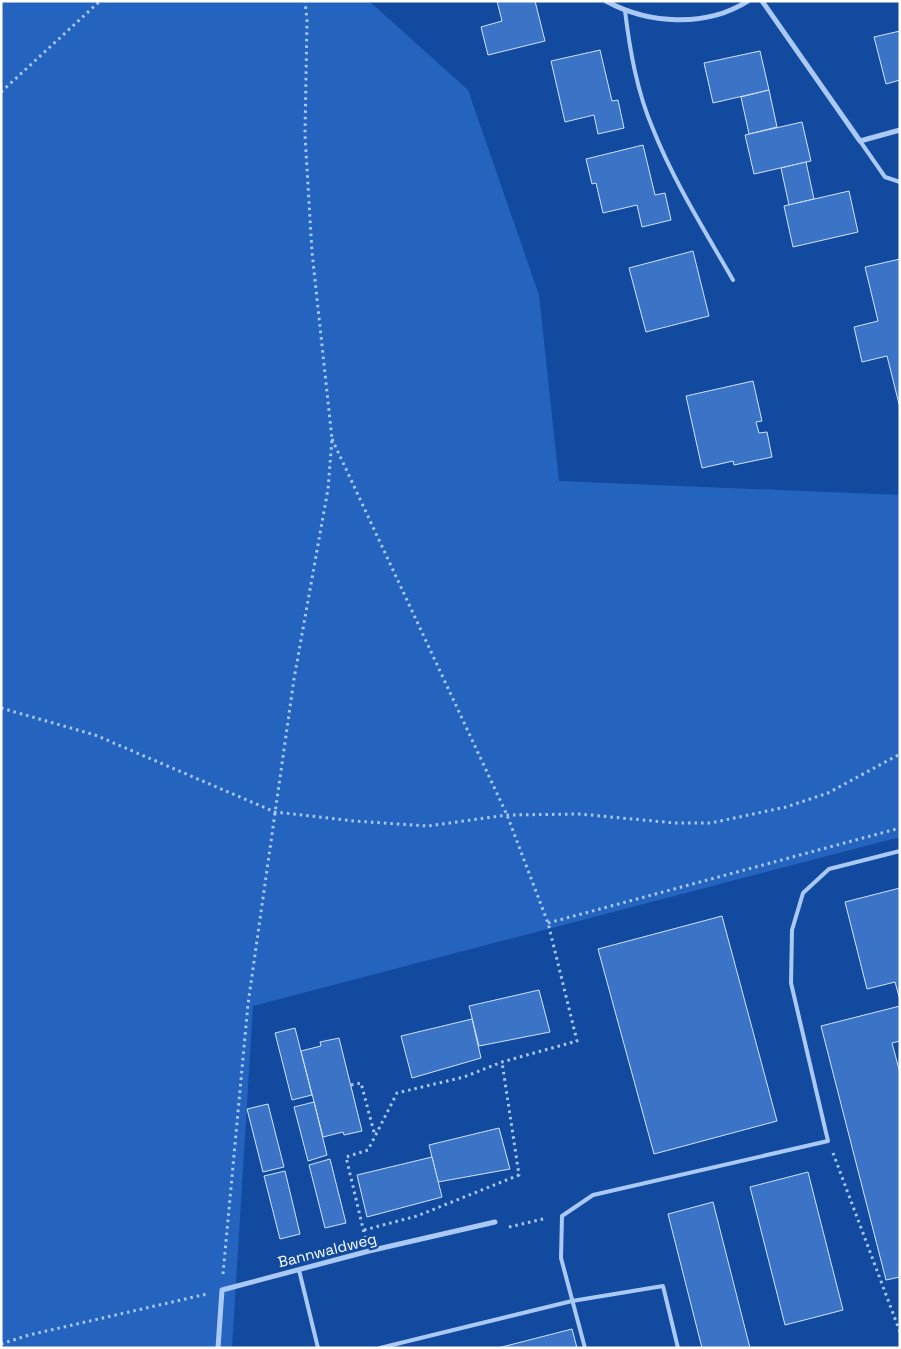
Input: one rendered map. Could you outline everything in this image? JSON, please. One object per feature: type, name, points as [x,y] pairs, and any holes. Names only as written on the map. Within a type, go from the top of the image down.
[{"type":"street","points":[[606,1],[625,11],[651,18],[675,20],[724,12],[748,1]]},
{"type":"street","points":[[762,1],[860,142],[900,130]]},
{"type":"street","name":"Bannwaldweg","points":[[222,1290],[495,1222]]},
{"type":"street","points":[[218,1348],[222,1290]]},
{"type":"lane","points":[[625,11],[637,80],[652,129],[670,168],[733,280]]},
{"type":"lane","points":[[860,142],[885,177],[900,182]]},
{"type":"lane","points":[[585,1348],[562,1258],[562,1216],[593,1195],[828,1141],[791,983],[792,930],[802,892],[829,869],[900,851]]},
{"type":"lane","points":[[299,1270],[318,1348]]},
{"type":"lane","points":[[380,1348],[572,1301],[663,1286],[678,1348]]},
{"type":"path","points":[[1,92],[100,1]]},
{"type":"path","points":[[1,1344],[29,1335],[222,1290],[248,1004],[294,679],[328,490],[332,439],[312,252],[306,135],[307,20],[305,1]]},
{"type":"path","points":[[332,439],[507,815],[548,923],[577,1041],[502,1062],[464,1077],[397,1093],[368,1150],[346,1157],[369,1252]]},
{"type":"path","points":[[1,708],[95,735],[275,812],[354,821],[428,826],[507,815],[579,814],[675,823],[710,823],[786,806],[828,793],[900,754]]},
{"type":"path","points":[[548,923],[900,828]]},
{"type":"path","points":[[364,1230],[417,1216],[520,1175],[502,1062]]},
{"type":"path","points":[[351,1085],[361,1082],[375,1136]]},
{"type":"path","points":[[828,1141],[900,1332]]},
{"type":"path","points":[[495,1222],[504,1228],[548,1217],[562,1216]]},
{"type":"shaded area","points":[[1,1],[369,1],[468,90],[539,295],[559,481],[900,495],[900,837],[253,1006],[232,1348],[1,1348]]},
{"type":"building","points":[[497,1],[535,1],[545,41],[488,55],[481,27],[502,21]]},
{"type":"building","points":[[900,31],[900,80],[886,84],[874,37]]},
{"type":"building","points":[[600,50],[612,101],[618,100],[624,128],[598,134],[594,115],[565,122],[551,61]]},
{"type":"building","points":[[760,51],[769,90],[713,103],[704,63]]},
{"type":"building","points":[[769,90],[777,127],[749,134],[741,97]]},
{"type":"building","points":[[802,122],[811,161],[754,174],[745,135]]},
{"type":"building","points":[[643,145],[655,195],[665,193],[671,220],[642,227],[637,205],[603,213],[596,183],[592,184],[586,159]]},
{"type":"building","points":[[806,162],[814,199],[789,205],[781,168]]},
{"type":"building","points":[[849,191],[858,232],[793,247],[784,206]]},
{"type":"building","points":[[693,251],[709,316],[646,332],[629,268]]},
{"type":"building","points":[[900,259],[900,408],[887,356],[862,362],[854,327],[878,321],[865,267]]},
{"type":"building","points":[[753,381],[762,421],[756,422],[759,433],[767,432],[772,457],[734,465],[733,461],[702,468],[686,396]]},
{"type":"building","points":[[900,888],[900,1000],[895,982],[867,989],[845,902]]},
{"type":"building","points":[[722,916],[777,1121],[654,1154],[598,949]]},
{"type":"building","points":[[539,990],[550,1032],[479,1046],[469,1006]]},
{"type":"building","points":[[900,1006],[900,1041],[892,1043],[900,1073],[900,1277],[886,1280],[821,1026]]},
{"type":"building","points":[[472,1019],[481,1058],[412,1078],[401,1036]]},
{"type":"building","points":[[295,1028],[312,1095],[292,1100],[275,1033]]},
{"type":"building","points":[[339,1038],[362,1131],[344,1135],[343,1132],[323,1137],[301,1051],[321,1046],[320,1042]]},
{"type":"building","points":[[314,1102],[327,1155],[308,1161],[294,1107]]},
{"type":"building","points":[[268,1104],[284,1167],[263,1172],[247,1109]]},
{"type":"building","points":[[499,1128],[510,1169],[438,1182],[429,1145]]},
{"type":"building","points":[[432,1157],[442,1197],[367,1217],[357,1175]]},
{"type":"building","points":[[330,1159],[346,1223],[325,1228],[309,1165]]},
{"type":"building","points":[[285,1171],[300,1234],[280,1239],[264,1176]]},
{"type":"building","points":[[808,1172],[843,1310],[785,1325],[750,1187]]},
{"type":"building","points":[[713,1202],[750,1348],[702,1348],[668,1214]]},
{"type":"building","points":[[572,1329],[577,1348],[498,1348]]}]
